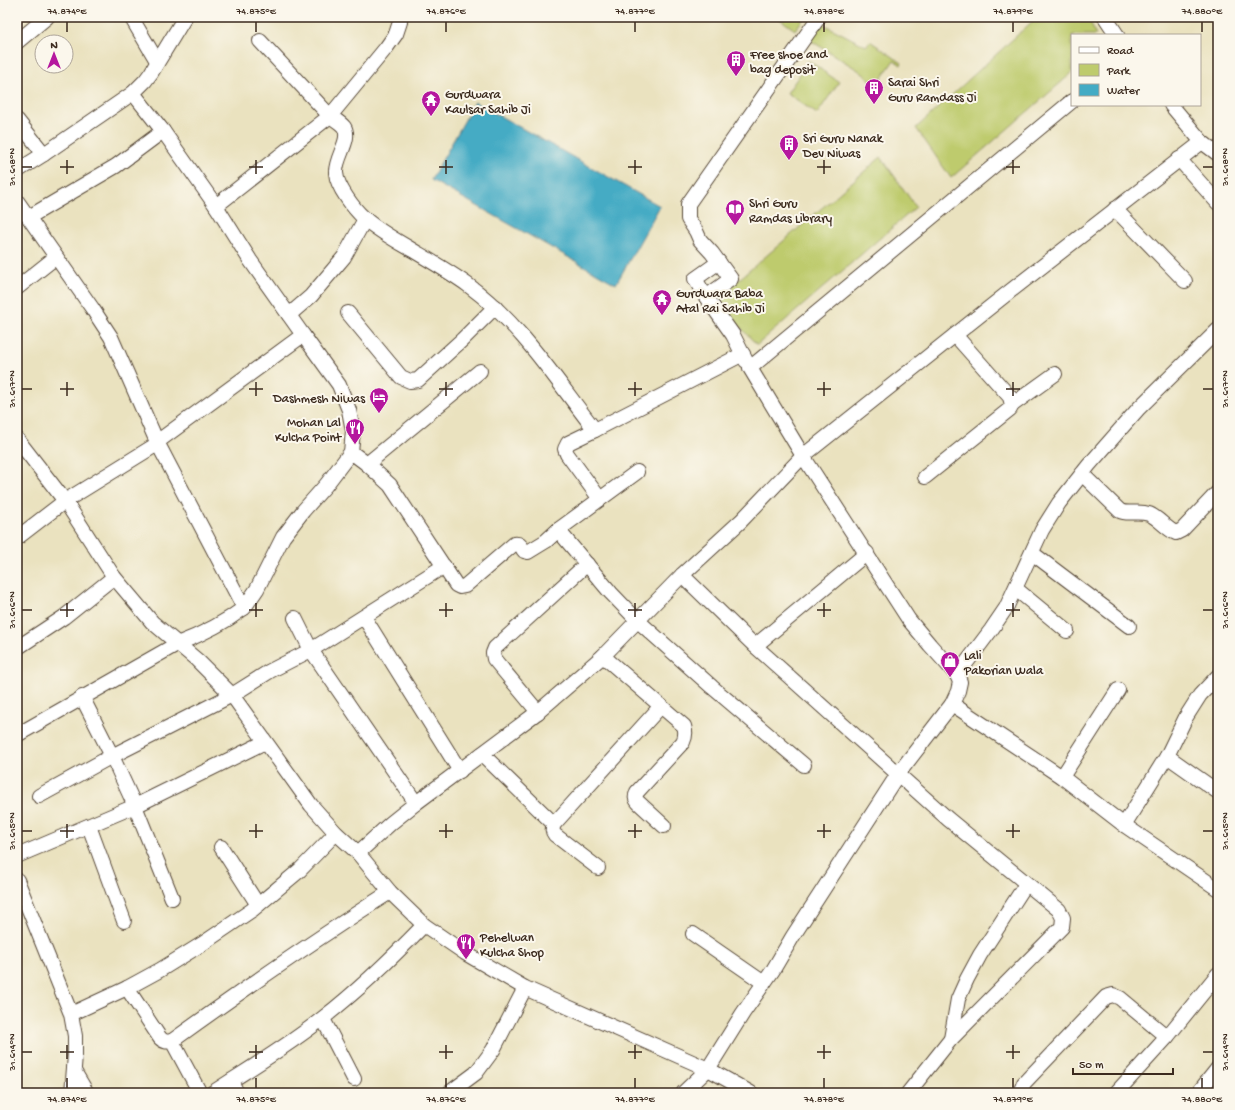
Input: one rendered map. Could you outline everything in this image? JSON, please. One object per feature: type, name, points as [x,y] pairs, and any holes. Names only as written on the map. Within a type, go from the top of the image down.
[{"type":"street","points":[[17,42],[47,17]]},
{"type":"street","points":[[131,17],[157,61]]},
{"type":"street","points":[[17,171],[133,93],[146,81],[157,61],[186,17]]},
{"type":"street","points":[[216,206],[330,116],[390,43],[396,34],[400,17]]},
{"type":"street","points":[[706,297],[731,279],[712,252],[700,240],[688,219],[688,204],[819,17]]},
{"type":"street","points":[[1105,17],[1116,34]]},
{"type":"street","points":[[260,40],[330,116],[343,126],[346,132],[346,142],[337,160],[336,173],[339,184],[353,206],[365,219],[468,285],[495,307],[521,334],[595,430]]},
{"type":"street","points":[[17,735],[178,644],[201,635],[244,608],[258,590],[283,537],[351,452],[353,431],[349,410],[339,384],[250,260],[216,206],[133,93]]},
{"type":"street","points":[[750,368],[1071,102]]},
{"type":"street","points":[[1172,106],[1202,142],[1218,154]]},
{"type":"street","points":[[17,120],[44,154]]},
{"type":"street","points":[[29,217],[116,166],[162,131]]},
{"type":"street","points":[[358,853],[390,823],[538,712],[603,656],[682,575],[741,521],[803,456],[1202,142]]},
{"type":"street","points":[[1179,160],[1218,203]]},
{"type":"street","points":[[17,201],[111,337],[157,442],[244,608]]},
{"type":"street","points":[[1115,209],[1185,281]]},
{"type":"street","points":[[289,315],[311,296],[344,257],[365,219]]},
{"type":"street","points":[[17,288],[56,257]]},
{"type":"street","points":[[683,1093],[708,1069],[898,774],[952,704],[960,682],[957,675],[910,620],[803,456],[750,368],[733,335],[706,297],[696,279],[719,262]]},
{"type":"street","points":[[348,313],[402,378],[410,381],[418,380],[462,340],[495,307]]},
{"type":"street","points":[[957,675],[1006,608],[1042,530],[1060,503],[1082,474],[1139,408],[1218,330]]},
{"type":"street","points":[[17,538],[64,501],[154,446],[157,442],[304,335]]},
{"type":"street","points":[[955,335],[1010,397],[1012,405]]},
{"type":"street","points":[[600,499],[567,454],[565,449],[568,443],[743,354]]},
{"type":"street","points":[[367,464],[480,372]]},
{"type":"street","points":[[925,477],[1010,409],[1012,405],[1055,374]]},
{"type":"street","points":[[17,439],[64,501],[114,577],[152,622],[197,660],[232,694],[311,805],[336,833],[358,853],[390,892],[424,925],[465,953],[525,988],[708,1069],[751,1093]]},
{"type":"street","points":[[351,452],[390,485],[456,585],[460,587],[465,586],[514,544],[520,544],[524,551],[528,552],[546,541],[558,530],[637,472]]},
{"type":"street","points":[[1082,474],[1123,513],[1137,511],[1149,514],[1176,533],[1182,530],[1218,492]]},
{"type":"street","points":[[558,530],[611,593],[637,620],[712,687],[804,765]]},
{"type":"street","points":[[755,646],[867,553]]},
{"type":"street","points":[[1032,553],[1129,626]]},
{"type":"street","points":[[538,712],[494,659],[493,653],[495,648],[586,564]]},
{"type":"street","points":[[39,796],[112,756],[232,694],[270,671],[311,650],[444,566]]},
{"type":"street","points":[[682,575],[755,646],[948,819],[1059,910],[1063,918],[1062,927],[951,1038],[912,1091]]},
{"type":"street","points":[[17,648],[64,617],[114,577]]},
{"type":"street","points":[[1016,589],[1067,631]]},
{"type":"street","points":[[364,617],[460,771]]},
{"type":"street","points":[[295,618],[311,650],[416,803]]},
{"type":"street","points":[[603,656],[684,726],[686,731],[686,736],[683,742],[637,792],[636,796],[638,803],[664,826]]},
{"type":"street","points":[[1124,825],[1167,756],[1186,717],[1200,695],[1218,676]]},
{"type":"street","points":[[1062,777],[1118,690]]},
{"type":"street","points":[[82,697],[135,806],[172,898]]},
{"type":"street","points":[[952,704],[1062,777],[1124,825],[1218,889]]},
{"type":"street","points":[[598,868],[555,835],[552,828],[661,706]]},
{"type":"street","points":[[17,856],[135,806],[265,742]]},
{"type":"street","points":[[482,754],[554,824]]},
{"type":"street","points":[[1167,756],[1218,792]]},
{"type":"street","points":[[89,826],[124,921]]},
{"type":"street","points":[[71,1014],[127,988],[183,957],[258,905],[300,870],[336,833]]},
{"type":"street","points":[[221,847],[258,905]]},
{"type":"street","points":[[17,880],[71,1014],[74,1036],[74,1071],[72,1093]]},
{"type":"street","points":[[951,1038],[958,999],[967,979],[980,955],[1026,884]]},
{"type":"street","points":[[127,988],[160,1038],[168,1042],[306,946],[390,892]]},
{"type":"street","points":[[212,1093],[234,1087],[288,1044],[323,1019],[392,958],[424,925]]},
{"type":"street","points":[[693,934],[764,983]]},
{"type":"street","points":[[1116,1093],[1167,1036],[1218,974]]},
{"type":"street","points":[[449,1093],[476,1073],[493,1050],[525,988]]},
{"type":"street","points":[[1021,1093],[1020,1090],[1024,1083],[1106,997],[1113,995],[1120,998],[1167,1036]]},
{"type":"street","points":[[323,1019],[354,1079]]},
{"type":"street","points":[[172,1040],[200,1093]]},
{"type":"street","points":[[1198,1093],[1218,1068]]},
{"type":"street","points":[[74,1071],[87,1093]]},
{"type":"green space","points":[[777,17],[805,17],[795,30]]},
{"type":"green space","points":[[1037,17],[1088,17],[1096,34],[1071,34],[1071,74],[951,178],[916,128]]},
{"type":"green space","points":[[819,22],[866,46],[870,41],[902,63],[901,65],[894,60],[877,85],[858,70],[808,39]]},
{"type":"green space","points":[[809,61],[839,82],[817,114],[787,93]]},
{"type":"green space","points":[[881,157],[916,207],[757,345],[715,300]]},
{"type":"water","points":[[475,102],[660,206],[616,284],[431,180]]},
{"type":"place","name":"Free shoe and bag deposit","points":[[736,77]]},
{"type":"place","name":"Sarai Shri Guru Ramdass Ji","points":[[874,105]]},
{"type":"place","name":"Gurdwara Kaulsar Sahib Ji","points":[[431,117]]},
{"type":"place","name":"Sri Guru Nanak Dev Niwas","points":[[789,161]]},
{"type":"place","name":"Shri Guru Ramdas Library","points":[[735,226]]},
{"type":"place","name":"Gurdwara Baba Atal Rai Sahib Ji","points":[[662,316]]},
{"type":"place","name":"Dashmesh Niwas","points":[[379,414]]},
{"type":"place","name":"Mohan Lal Kulcha Point","points":[[355,445]]},
{"type":"place","name":"Lali Pakorian Wala","points":[[950,678]]},
{"type":"place","name":"Pehelwan Kulcha Shop","points":[[466,960]]}]
